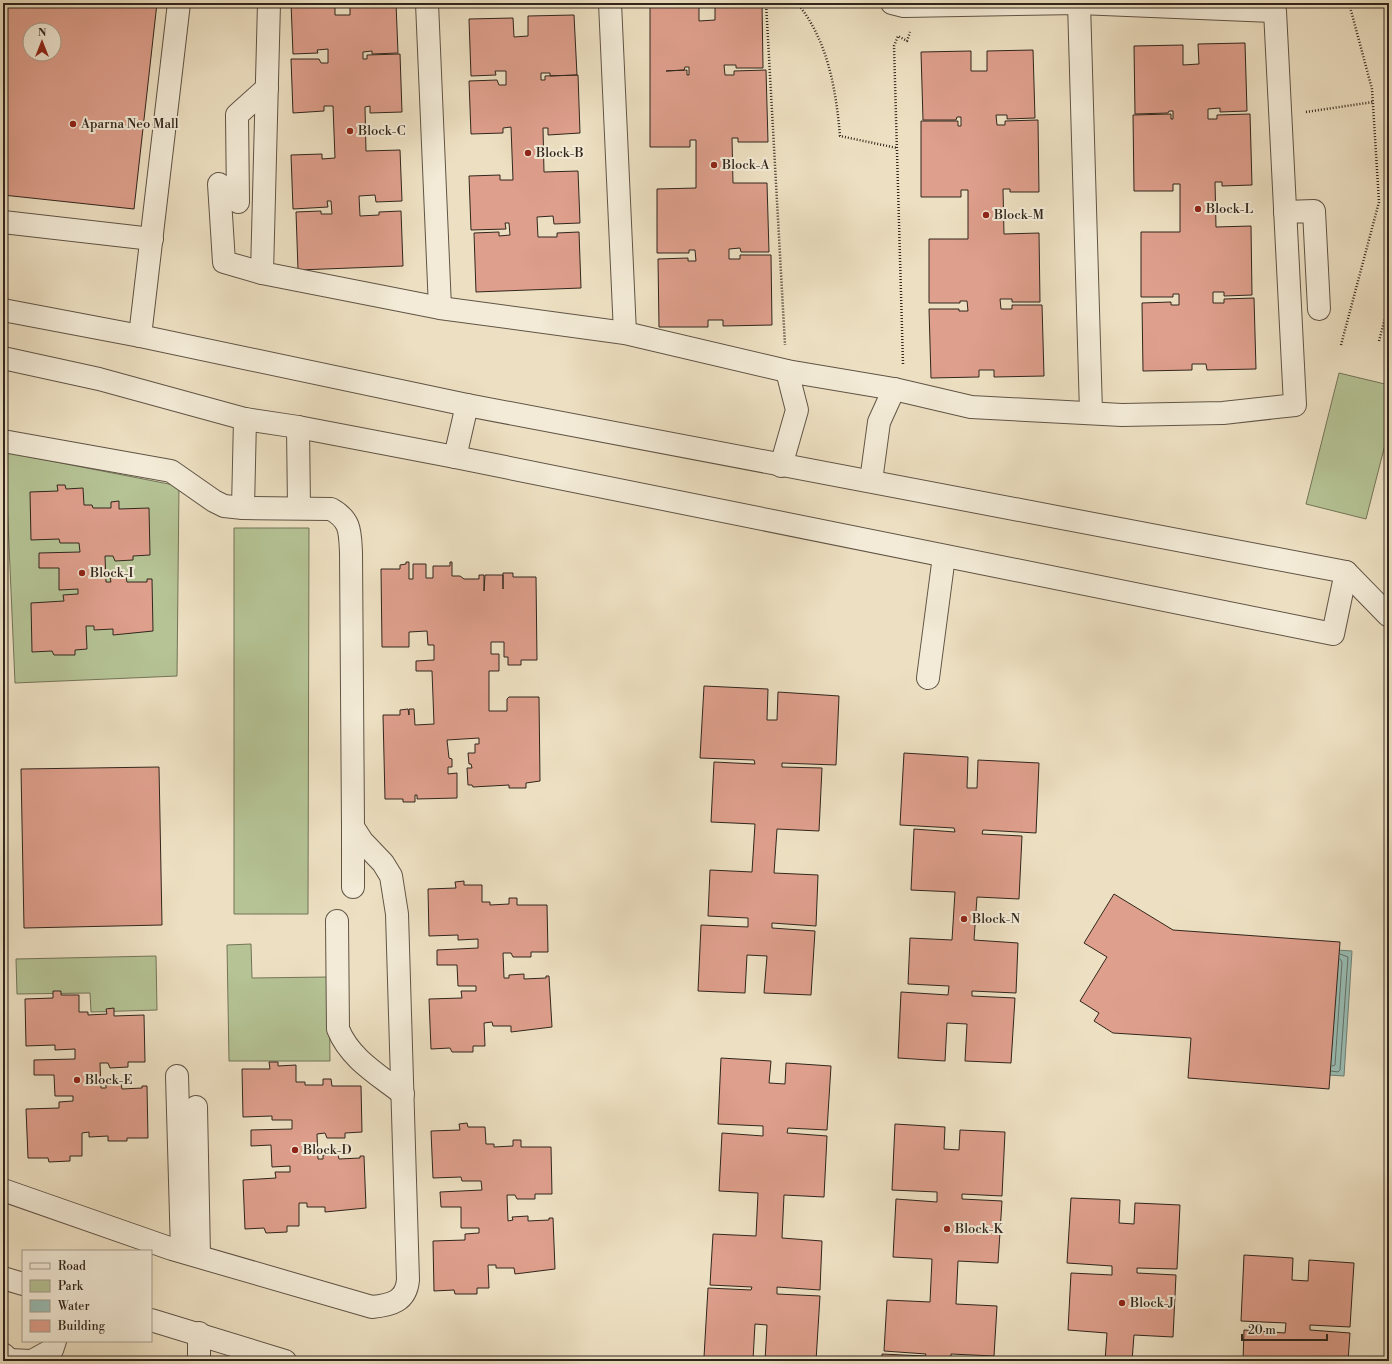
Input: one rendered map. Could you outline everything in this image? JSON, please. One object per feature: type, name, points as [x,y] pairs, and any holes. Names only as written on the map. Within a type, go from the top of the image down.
[{"type":"street","points":[[140,336],[179,3]]},
{"type":"street","points":[[262,273],[269,3]]},
{"type":"street","points":[[427,3],[440,308]]},
{"type":"street","points":[[610,3],[625,333]]},
{"type":"street","points":[[219,184],[224,262],[262,273],[440,308],[625,333],[787,371],[894,389],[971,407],[1091,412],[1122,415],[1223,414],[1295,405],[1275,11],[1079,3],[898,4]]},
{"type":"street","points":[[1079,3],[1091,412]]},
{"type":"street","points":[[238,202],[237,115],[267,88]]},
{"type":"street","points":[[1285,212],[1314,211],[1319,309]]},
{"type":"street","points":[[3,222],[152,239]]},
{"type":"street","points":[[3,310],[140,336],[467,405],[781,466],[871,481],[1346,572],[1388,615],[1389,611]]},
{"type":"street","points":[[3,358],[99,379],[244,419],[298,427],[455,457],[1333,634],[1346,572]]},
{"type":"street","points":[[781,466],[797,410],[787,371]]},
{"type":"street","points":[[871,481],[879,422],[894,389]]},
{"type":"street","points":[[455,457],[467,405]]},
{"type":"street","points":[[243,508],[244,419]]},
{"type":"street","points":[[298,427],[299,508]]},
{"type":"street","points":[[3,441],[171,471],[214,501],[224,506],[243,508],[331,509],[341,514],[348,523],[351,553],[353,887]]},
{"type":"street","points":[[928,678],[944,556]]},
{"type":"street","points":[[3,1190],[191,1253],[372,1307],[387,1306],[400,1299],[407,1291],[408,1280],[395,890],[392,876],[383,863],[362,841],[353,827]]},
{"type":"street","points":[[337,921],[338,1029],[343,1042],[351,1053],[403,1094]]},
{"type":"street","points":[[177,1076],[191,1253]]},
{"type":"street","points":[[191,1253],[196,1107]]},
{"type":"street","points":[[3,1278],[22,1284]]},
{"type":"street","points":[[152,1320],[199,1333],[285,1361]]},
{"type":"street","points":[[199,1333],[199,1361]]},
{"type":"street","points":[[3,1354],[10,1360],[31,1361],[52,1350],[55,1342]]},
{"type":"path","points":[[766,3],[787,371]]},
{"type":"path","points":[[797,3],[815,31],[830,71],[838,108],[840,136],[897,148]]},
{"type":"path","points":[[1341,345],[1378,202],[1372,89],[1349,3]]},
{"type":"path","points":[[898,4],[909,17],[910,33],[907,41],[898,36],[894,46],[903,365]]},
{"type":"path","points":[[1280,116],[1373,102]]},
{"type":"path","points":[[1379,341],[1389,303]]},
{"type":"green space","points":[[1339,373],[1389,385],[1389,429],[1366,519],[1306,504]]},
{"type":"green space","points":[[5,452],[179,486],[177,676],[15,683]]},
{"type":"green space","points":[[234,528],[309,528],[308,914],[234,914]]},
{"type":"green space","points":[[251,944],[252,978],[329,977],[330,1061],[229,1061],[227,945]]},
{"type":"green space","points":[[156,956],[157,1010],[91,1012],[90,993],[17,994],[16,959]]},
{"type":"water","points":[[1308,948],[1352,951],[1344,1076],[1299,1073]]},
{"type":"building","name":"Aparna Neo Mall","points":[[3,3],[157,3],[134,209],[3,195]]},
{"type":"building","name":"Block-C","points":[[291,3],[335,3],[335,15],[350,15],[350,3],[396,3],[398,53],[372,54],[372,51],[363,52],[363,59],[367,59],[367,55],[400,54],[402,112],[370,113],[370,106],[365,107],[366,151],[400,150],[402,201],[376,202],[375,195],[359,196],[360,216],[379,215],[379,212],[401,211],[403,266],[298,270],[296,212],[321,211],[321,214],[332,214],[331,201],[327,201],[328,207],[293,209],[291,155],[322,154],[322,159],[335,158],[333,106],[324,106],[324,111],[293,113],[291,59],[319,59],[321,63],[328,63],[328,49],[317,50],[318,53],[293,54]]},
{"type":"building","name":"Block-A","points":[[650,3],[699,3],[699,21],[715,20],[715,3],[762,3],[763,68],[736,68],[736,65],[724,65],[725,75],[734,75],[734,71],[766,70],[768,142],[738,142],[738,138],[732,138],[733,183],[767,183],[769,252],[741,252],[740,248],[729,249],[729,259],[740,259],[740,255],[771,255],[772,325],[723,326],[723,320],[708,320],[708,327],[659,327],[658,259],[688,258],[688,261],[696,261],[695,250],[689,250],[689,253],[657,253],[657,189],[696,188],[696,140],[690,140],[690,147],[650,147]],"holes":[[[685,67],[689,67],[689,75],[687,75],[687,70],[666,71],[684,70]]]},
{"type":"building","name":"Block-B","points":[[574,15],[580,133],[548,135],[548,128],[543,128],[544,172],[578,171],[580,223],[554,224],[553,216],[537,217],[538,237],[557,237],[557,233],[579,232],[581,288],[476,292],[474,233],[499,232],[499,236],[510,235],[509,223],[505,223],[506,229],[471,230],[469,176],[500,175],[500,180],[513,180],[511,127],[503,128],[503,133],[471,134],[469,81],[497,80],[499,85],[506,85],[506,71],[495,71],[496,75],[471,76],[469,19],[513,18],[514,37],[528,36],[528,16]],"holes":[[[541,73],[550,73],[550,76],[545,76],[545,80],[541,80]]]},
{"type":"building","name":"Block-L","points":[[1245,43],[1247,111],[1220,112],[1220,108],[1208,109],[1208,119],[1217,119],[1217,115],[1250,114],[1252,185],[1222,186],[1222,182],[1215,182],[1216,227],[1251,226],[1252,295],[1224,296],[1224,292],[1213,292],[1213,303],[1224,303],[1224,299],[1254,298],[1256,369],[1207,370],[1206,364],[1192,364],[1192,370],[1143,371],[1142,303],[1171,302],[1171,305],[1179,305],[1179,294],[1173,294],[1173,297],[1141,297],[1141,232],[1180,232],[1180,184],[1173,184],[1173,191],[1134,191],[1133,115],[1171,114],[1171,119],[1173,119],[1173,111],[1169,111],[1168,113],[1135,114],[1134,46],[1183,45],[1183,65],[1199,64],[1198,44]]},
{"type":"building","name":"Block-M","points":[[1033,50],[1035,118],[1007,119],[1007,115],[996,115],[997,125],[1005,125],[1005,121],[1038,120],[1039,192],[1010,192],[1010,189],[1003,189],[1004,234],[1039,233],[1040,302],[1012,302],[1012,299],[1000,299],[1001,309],[1012,309],[1012,305],[1042,305],[1044,376],[994,377],[994,370],[979,370],[979,377],[931,378],[929,309],[959,309],[959,311],[968,311],[967,301],[960,301],[960,303],[929,303],[929,239],[968,239],[968,190],[961,190],[961,197],[921,197],[921,121],[958,121],[958,126],[961,126],[961,117],[957,117],[956,120],[923,120],[921,52],[971,51],[971,71],[987,71],[987,51]]},
{"type":"building","name":"Block-I","points":[[57,485],[65,485],[66,489],[83,488],[84,505],[92,505],[93,508],[111,508],[111,502],[119,501],[119,509],[149,508],[150,555],[133,556],[133,560],[115,561],[113,556],[105,556],[106,582],[111,582],[110,578],[126,577],[127,582],[147,582],[147,579],[152,579],[153,631],[113,635],[113,629],[94,630],[94,626],[86,626],[87,649],[75,650],[75,655],[54,655],[52,651],[32,652],[31,603],[64,601],[63,595],[78,594],[78,589],[59,590],[59,568],[39,568],[39,553],[80,552],[79,543],[60,543],[59,539],[31,540],[30,492],[58,491]]},
{"type":"building","points":[[406,562],[409,562],[409,579],[413,579],[413,564],[426,564],[426,578],[433,578],[433,566],[450,566],[450,562],[452,562],[452,576],[460,576],[464,579],[479,579],[479,575],[484,575],[484,591],[485,575],[503,575],[503,573],[513,573],[513,577],[536,577],[537,660],[521,660],[521,665],[508,665],[508,657],[504,657],[504,642],[491,642],[491,654],[499,654],[499,671],[489,671],[489,711],[507,711],[507,699],[509,697],[539,697],[540,781],[526,783],[526,788],[509,788],[509,785],[473,787],[472,785],[468,785],[467,768],[472,768],[471,764],[469,764],[468,753],[475,753],[475,744],[479,744],[479,738],[447,740],[449,758],[452,759],[452,767],[448,767],[448,774],[457,773],[457,798],[417,799],[417,795],[415,795],[415,802],[403,802],[403,799],[385,799],[383,715],[400,715],[400,710],[408,709],[409,715],[409,709],[414,709],[415,725],[434,724],[432,671],[416,671],[416,661],[434,660],[434,645],[428,645],[427,631],[409,632],[409,647],[382,647],[381,569],[400,569],[400,565],[406,564]]},
{"type":"building","points":[[704,686],[768,689],[767,720],[777,720],[778,692],[839,696],[836,765],[782,763],[782,767],[822,768],[819,831],[777,829],[774,873],[818,875],[816,926],[772,923],[772,928],[815,931],[811,995],[764,993],[767,956],[747,955],[745,993],[698,991],[701,925],[748,927],[748,918],[708,916],[710,870],[752,872],[755,824],[711,822],[714,762],[755,764],[754,760],[700,758]]},
{"type":"building","name":"Block-N","points":[[904,753],[968,757],[967,788],[977,788],[978,760],[1039,763],[1036,833],[983,830],[982,834],[1022,836],[1019,899],[977,897],[974,940],[1018,943],[1016,993],[972,991],[972,996],[1015,998],[1011,1063],[965,1061],[967,1024],[947,1023],[945,1061],[898,1058],[901,992],[948,995],[949,986],[908,984],[910,938],[952,940],[955,892],[911,890],[914,829],[955,832],[954,828],[900,825]]},
{"type":"building","points":[[159,767],[162,925],[24,928],[21,769]]},
{"type":"building","points":[[464,881],[464,885],[482,885],[482,902],[490,902],[490,905],[509,904],[509,898],[517,898],[517,905],[547,905],[548,952],[531,952],[531,957],[513,957],[511,953],[503,953],[504,978],[509,978],[509,975],[524,974],[524,979],[546,978],[546,976],[549,976],[552,1027],[511,1032],[511,1026],[493,1026],[492,1022],[484,1023],[485,1046],[473,1046],[473,1052],[452,1052],[450,1048],[431,1049],[429,999],[462,998],[461,991],[476,991],[476,986],[458,986],[457,965],[437,965],[437,950],[478,948],[478,939],[458,940],[458,935],[429,936],[428,889],[456,888],[455,882]]},
{"type":"building","points":[[1114,894],[1173,930],[1340,942],[1329,1089],[1188,1078],[1191,1038],[1113,1033],[1094,1021],[1099,1013],[1080,1001],[1107,957],[1084,943]]},
{"type":"building","name":"Block-E","points":[[53,991],[61,991],[61,995],[79,995],[79,1012],[88,1012],[88,1015],[107,1014],[106,1009],[114,1008],[114,1016],[144,1015],[145,1062],[128,1062],[128,1067],[110,1068],[108,1063],[100,1063],[101,1088],[106,1088],[106,1085],[121,1084],[122,1089],[142,1088],[142,1086],[147,1086],[148,1138],[127,1138],[127,1141],[108,1141],[108,1136],[89,1137],[89,1132],[82,1133],[82,1156],[70,1156],[70,1161],[49,1162],[48,1158],[28,1158],[26,1109],[59,1108],[59,1102],[73,1101],[73,1096],[55,1096],[54,1075],[34,1075],[34,1060],[75,1059],[75,1049],[55,1050],[55,1045],[26,1046],[25,999],[53,998]]},
{"type":"building","points":[[721,1058],[771,1061],[769,1083],[785,1084],[786,1063],[831,1066],[827,1130],[788,1128],[787,1133],[827,1136],[824,1197],[784,1195],[782,1238],[822,1241],[820,1290],[777,1287],[777,1294],[820,1296],[816,1361],[765,1361],[767,1325],[755,1324],[753,1360],[704,1357],[708,1288],[751,1290],[752,1287],[710,1285],[713,1234],[756,1236],[758,1193],[719,1191],[722,1133],[763,1136],[763,1126],[718,1124]]},
{"type":"building","name":"Block-D","points":[[269,1062],[278,1062],[278,1066],[296,1065],[296,1082],[305,1082],[305,1085],[323,1085],[323,1079],[331,1079],[332,1086],[361,1086],[362,1132],[345,1133],[345,1138],[327,1138],[325,1133],[317,1134],[318,1159],[323,1159],[323,1155],[338,1155],[339,1159],[360,1158],[360,1156],[364,1156],[366,1208],[325,1212],[325,1207],[307,1207],[307,1203],[299,1203],[299,1226],[287,1226],[287,1232],[266,1233],[264,1228],[245,1229],[243,1180],[276,1178],[275,1172],[290,1172],[290,1166],[272,1167],[271,1145],[251,1146],[251,1130],[292,1129],[292,1120],[272,1120],[272,1116],[243,1117],[242,1069],[270,1069]]},
{"type":"building","points":[[467,1123],[468,1127],[485,1127],[486,1144],[494,1144],[494,1147],[513,1146],[513,1140],[521,1140],[521,1147],[551,1147],[552,1194],[535,1194],[535,1199],[517,1199],[515,1195],[507,1195],[508,1221],[513,1220],[512,1217],[528,1216],[528,1221],[549,1220],[549,1218],[553,1218],[555,1269],[515,1274],[514,1268],[496,1268],[496,1265],[488,1265],[489,1288],[477,1288],[477,1294],[455,1294],[454,1290],[434,1291],[433,1241],[465,1240],[465,1234],[479,1233],[479,1228],[461,1228],[461,1207],[441,1207],[440,1192],[482,1190],[481,1181],[462,1181],[461,1177],[433,1178],[431,1131],[460,1130],[459,1124]]},
{"type":"building","name":"Block-K","points":[[895,1124],[945,1127],[944,1149],[959,1150],[960,1130],[1005,1132],[1002,1196],[962,1194],[962,1199],[1002,1201],[998,1263],[958,1261],[956,1304],[997,1306],[994,1356],[951,1354],[951,1360],[966,1361],[882,1361],[882,1354],[925,1356],[926,1354],[884,1351],[887,1300],[930,1302],[932,1259],[893,1257],[896,1199],[937,1202],[937,1192],[892,1190]]},
{"type":"building","name":"Block-J","points":[[1071,1198],[1120,1200],[1119,1223],[1134,1224],[1135,1203],[1180,1205],[1177,1269],[1137,1268],[1137,1273],[1176,1275],[1173,1337],[1134,1335],[1132,1361],[1105,1361],[1107,1333],[1068,1330],[1071,1273],[1112,1275],[1112,1266],[1067,1263]]},
{"type":"building","points":[[1244,1255],[1293,1258],[1292,1280],[1308,1281],[1309,1260],[1354,1263],[1350,1327],[1310,1325],[1310,1330],[1350,1333],[1348,1361],[1243,1361],[1244,1330],[1285,1333],[1286,1323],[1241,1321]]},
{"type":"place","name":"Aparna Neo Mall","points":[[73,124]]},
{"type":"place","name":"Block-C","points":[[350,131]]},
{"type":"place","name":"Block-B","points":[[528,153]]},
{"type":"place","name":"Block-A","points":[[714,165]]},
{"type":"place","name":"Block-L","points":[[1198,209]]},
{"type":"place","name":"Block-M","points":[[986,215]]},
{"type":"place","name":"Block-I","points":[[82,573]]},
{"type":"place","name":"Block-N","points":[[964,919]]},
{"type":"place","name":"Block-E","points":[[77,1080]]},
{"type":"place","name":"Block-D","points":[[295,1150]]},
{"type":"place","name":"Block-K","points":[[947,1229]]},
{"type":"place","name":"Block-J","points":[[1122,1303]]}]
